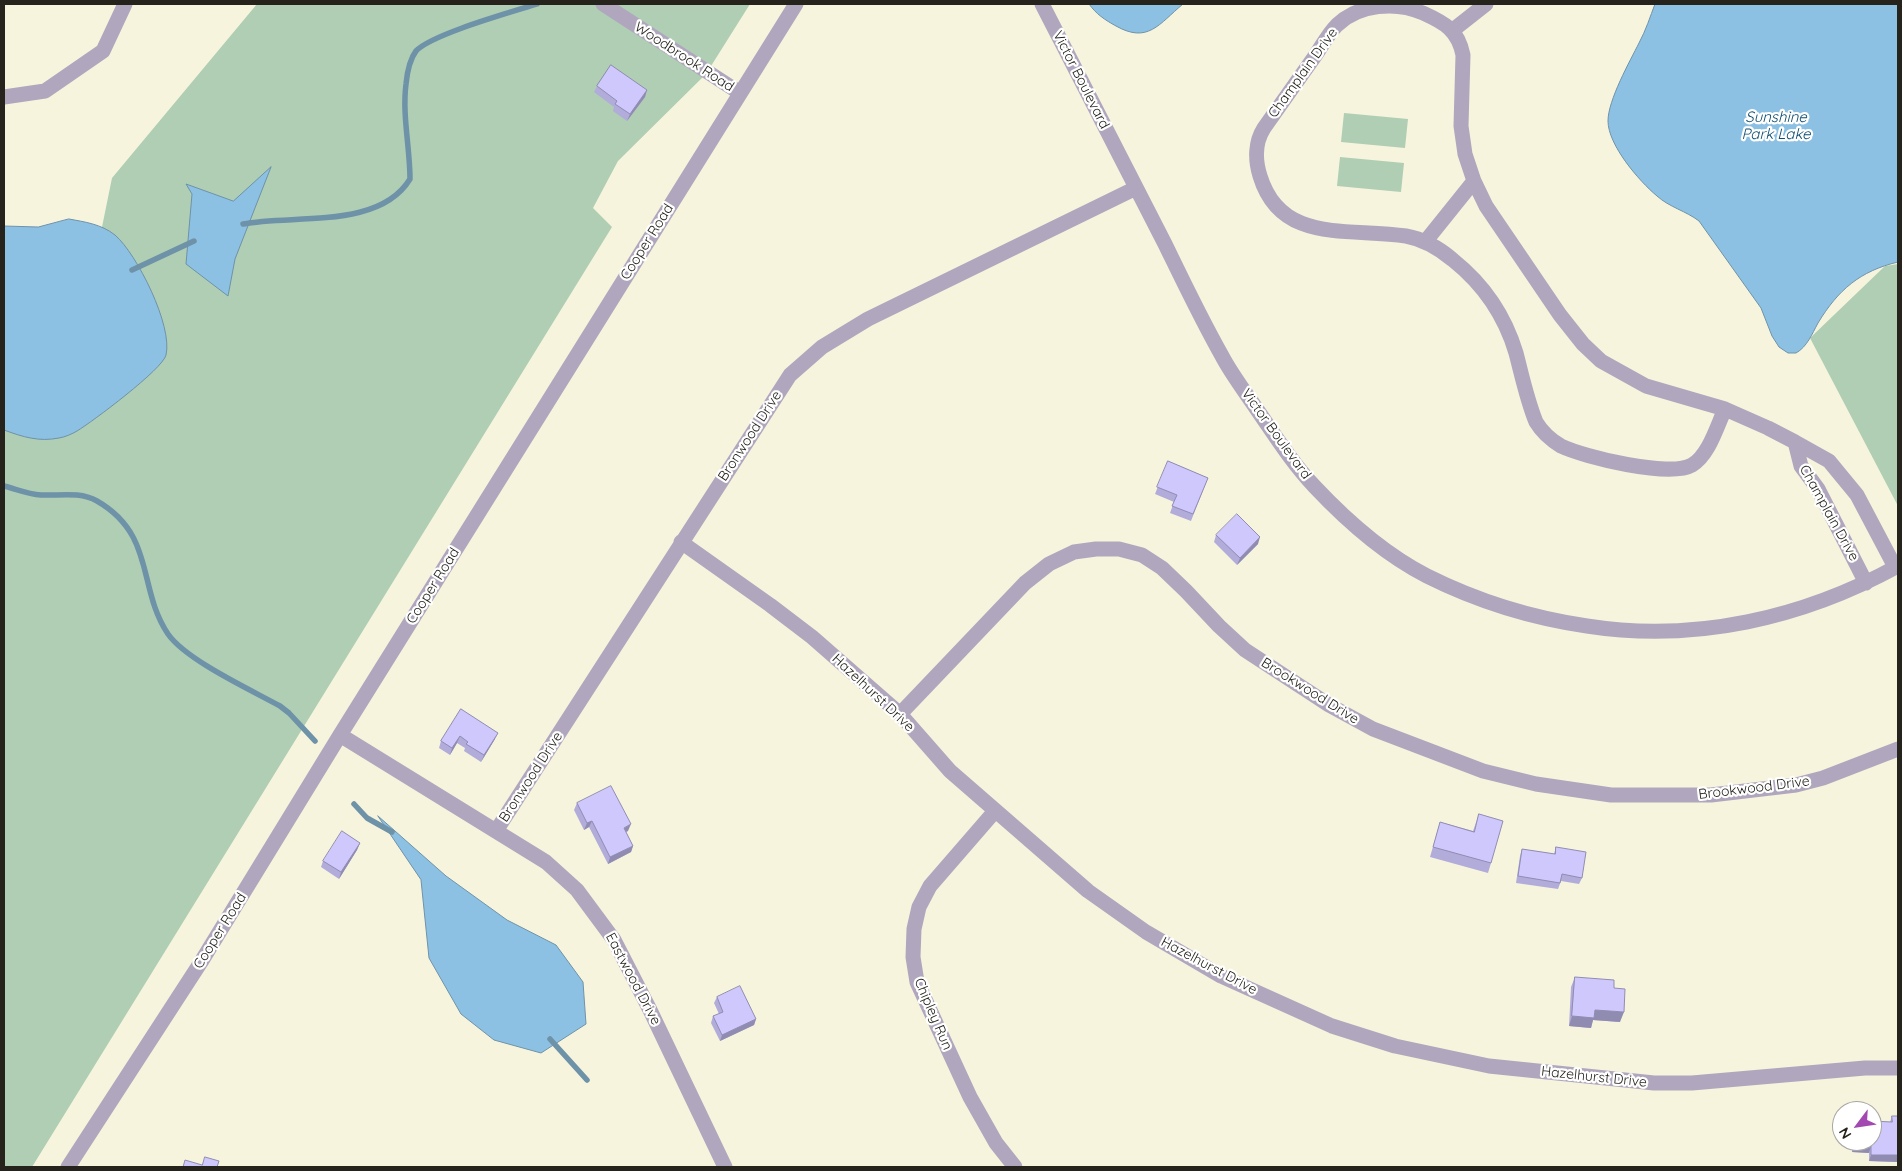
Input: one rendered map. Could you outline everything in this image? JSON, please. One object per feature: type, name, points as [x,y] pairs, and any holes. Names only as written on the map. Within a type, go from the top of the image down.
[{"type":"street","points":[[4,97],[45,91],[103,52],[125,4]]},
{"type":"street","name":"Woodbrook Road","points":[[603,4],[740,93]]},
{"type":"street","name":"Cooper Road","points":[[68,1167],[201,962],[340,735],[796,4]]},
{"type":"street","name":"Victor Boulevard","points":[[1042,4],[1222,357],[1286,452],[1315,487],[1352,522],[1385,549],[1426,576],[1472,596],[1521,612],[1557,621],[1597,628],[1661,632],[1722,627],[1762,620],[1804,608],[1897,567]]},
{"type":"street","points":[[1453,30],[1486,4]]},
{"type":"street","name":"Champlain Drive","points":[[1725,409],[1707,448],[1700,459],[1692,465],[1678,469],[1663,470],[1644,468],[1575,452],[1560,445],[1542,431],[1536,422],[1506,326],[1483,289],[1452,258],[1425,242],[1407,237],[1323,230],[1294,222],[1282,213],[1263,186],[1257,163],[1258,146],[1264,128],[1336,26],[1354,14],[1368,8],[1380,6],[1406,7],[1435,19],[1453,30],[1461,44],[1463,55],[1461,126],[1465,154],[1474,181],[1486,206],[1560,315],[1583,344],[1601,361],[1646,386],[1725,409],[1768,428],[1829,461],[1857,495],[1897,567]]},
{"type":"street","points":[[1425,242],[1474,181]]},
{"type":"street","name":"Bronwood Drive","points":[[496,831],[790,375],[822,347],[868,319],[1136,188]]},
{"type":"street","name":"Champlain Drive","points":[[1795,442],[1802,466],[1818,489],[1866,582]]},
{"type":"street","name":"Hazelhurst Drive","points":[[681,542],[812,637],[900,714],[950,771],[1088,890],[1146,932],[1221,976],[1332,1026],[1395,1046],[1489,1066],[1654,1083],[1692,1083],[1865,1068],[1898,1068]]},
{"type":"street","name":"Brookwood Drive","points":[[900,714],[1025,583],[1049,564],[1074,552],[1096,549],[1119,549],[1142,555],[1162,568],[1218,626],[1245,650],[1329,705],[1373,729],[1492,773],[1536,784],[1611,795],[1711,795],[1796,785],[1823,778],[1898,749]]},
{"type":"street","name":"Eastwood Drive","points":[[340,735],[546,862],[577,890],[614,940],[726,1167]]},
{"type":"street","name":"Chipley Run","points":[[995,811],[930,886],[919,907],[914,929],[913,957],[917,982],[970,1097],[996,1143],[1015,1167]]},
{"type":"green space","points":[[257,4],[750,4],[706,74],[618,161],[593,208],[612,227],[32,1167],[4,1167],[4,227],[102,227],[112,178]]},
{"type":"green space","points":[[1344,113],[1408,119],[1405,148],[1341,142]]},
{"type":"green space","points":[[1340,157],[1404,163],[1401,192],[1337,186]]},
{"type":"green space","points":[[1898,264],[1898,506],[1810,338],[1885,266]]},
{"type":"water","points":[[1089,4],[1183,4],[1153,29],[1137,33],[1116,26],[1098,14]]},
{"type":"water","name":"Sunshine Park Lake","points":[[1655,4],[1898,4],[1898,262],[1872,271],[1842,292],[1826,311],[1806,344],[1796,353],[1788,353],[1779,347],[1772,336],[1761,308],[1699,221],[1662,200],[1650,189],[1626,162],[1613,141],[1608,121],[1612,102],[1620,81],[1644,33]]},
{"type":"water","points":[[271,167],[235,259],[228,296],[186,264],[192,194],[186,184],[233,201]]},
{"type":"water","points":[[69,219],[104,228],[124,244],[143,274],[159,309],[167,342],[166,355],[153,372],[111,407],[77,431],[59,438],[31,438],[4,430],[4,226],[38,227]]},
{"type":"water","points":[[378,816],[446,876],[507,920],[556,945],[583,982],[586,1024],[541,1053],[494,1040],[461,1014],[429,958],[421,880]]},
{"type":"building","points":[[611,65],[647,90],[630,114],[615,104],[617,101],[597,86]]},
{"type":"building","points":[[1168,461],[1208,478],[1193,514],[1172,506],[1177,495],[1157,487]]},
{"type":"building","points":[[1237,514],[1260,537],[1240,558],[1216,535]]},
{"type":"building","points":[[461,709],[498,733],[484,755],[466,744],[468,742],[460,736],[452,748],[441,741]]},
{"type":"building","points":[[611,786],[631,824],[624,828],[633,846],[610,857],[592,821],[587,823],[577,803]]},
{"type":"building","points":[[1479,814],[1503,821],[1491,863],[1433,847],[1440,822],[1474,832]]},
{"type":"building","points":[[342,831],[360,843],[341,872],[323,861]]},
{"type":"building","points":[[1556,847],[1586,852],[1582,878],[1562,874],[1560,883],[1518,876],[1522,849],[1555,854]]},
{"type":"building","points":[[1575,977],[1614,980],[1614,988],[1625,989],[1624,1012],[1595,1010],[1594,1018],[1572,1016]]},
{"type":"building","points":[[740,986],[756,1019],[722,1035],[713,1016],[723,1012],[717,997]]},
{"type":"building","points":[[1892,1116],[1898,1116],[1898,1155],[1871,1155],[1871,1151],[1882,1151],[1882,1122],[1892,1122]]},
{"type":"building","points":[[205,1157],[219,1161],[217,1167],[183,1167],[185,1160],[202,1165]]},
{"type":"waterway","points":[[243,224],[333,217],[356,213],[378,206],[396,195],[410,179],[405,96],[409,67],[416,51],[425,44],[455,31],[537,4]]},
{"type":"waterway","points":[[132,270],[194,241]]},
{"type":"waterway","points":[[4,486],[27,493],[83,496],[97,501],[116,515],[129,530],[137,546],[152,599],[158,616],[168,634],[177,644],[204,664],[280,706],[315,741]]},
{"type":"waterway","points":[[354,804],[367,818],[392,832]]},
{"type":"waterway","points":[[550,1039],[587,1080]]}]
